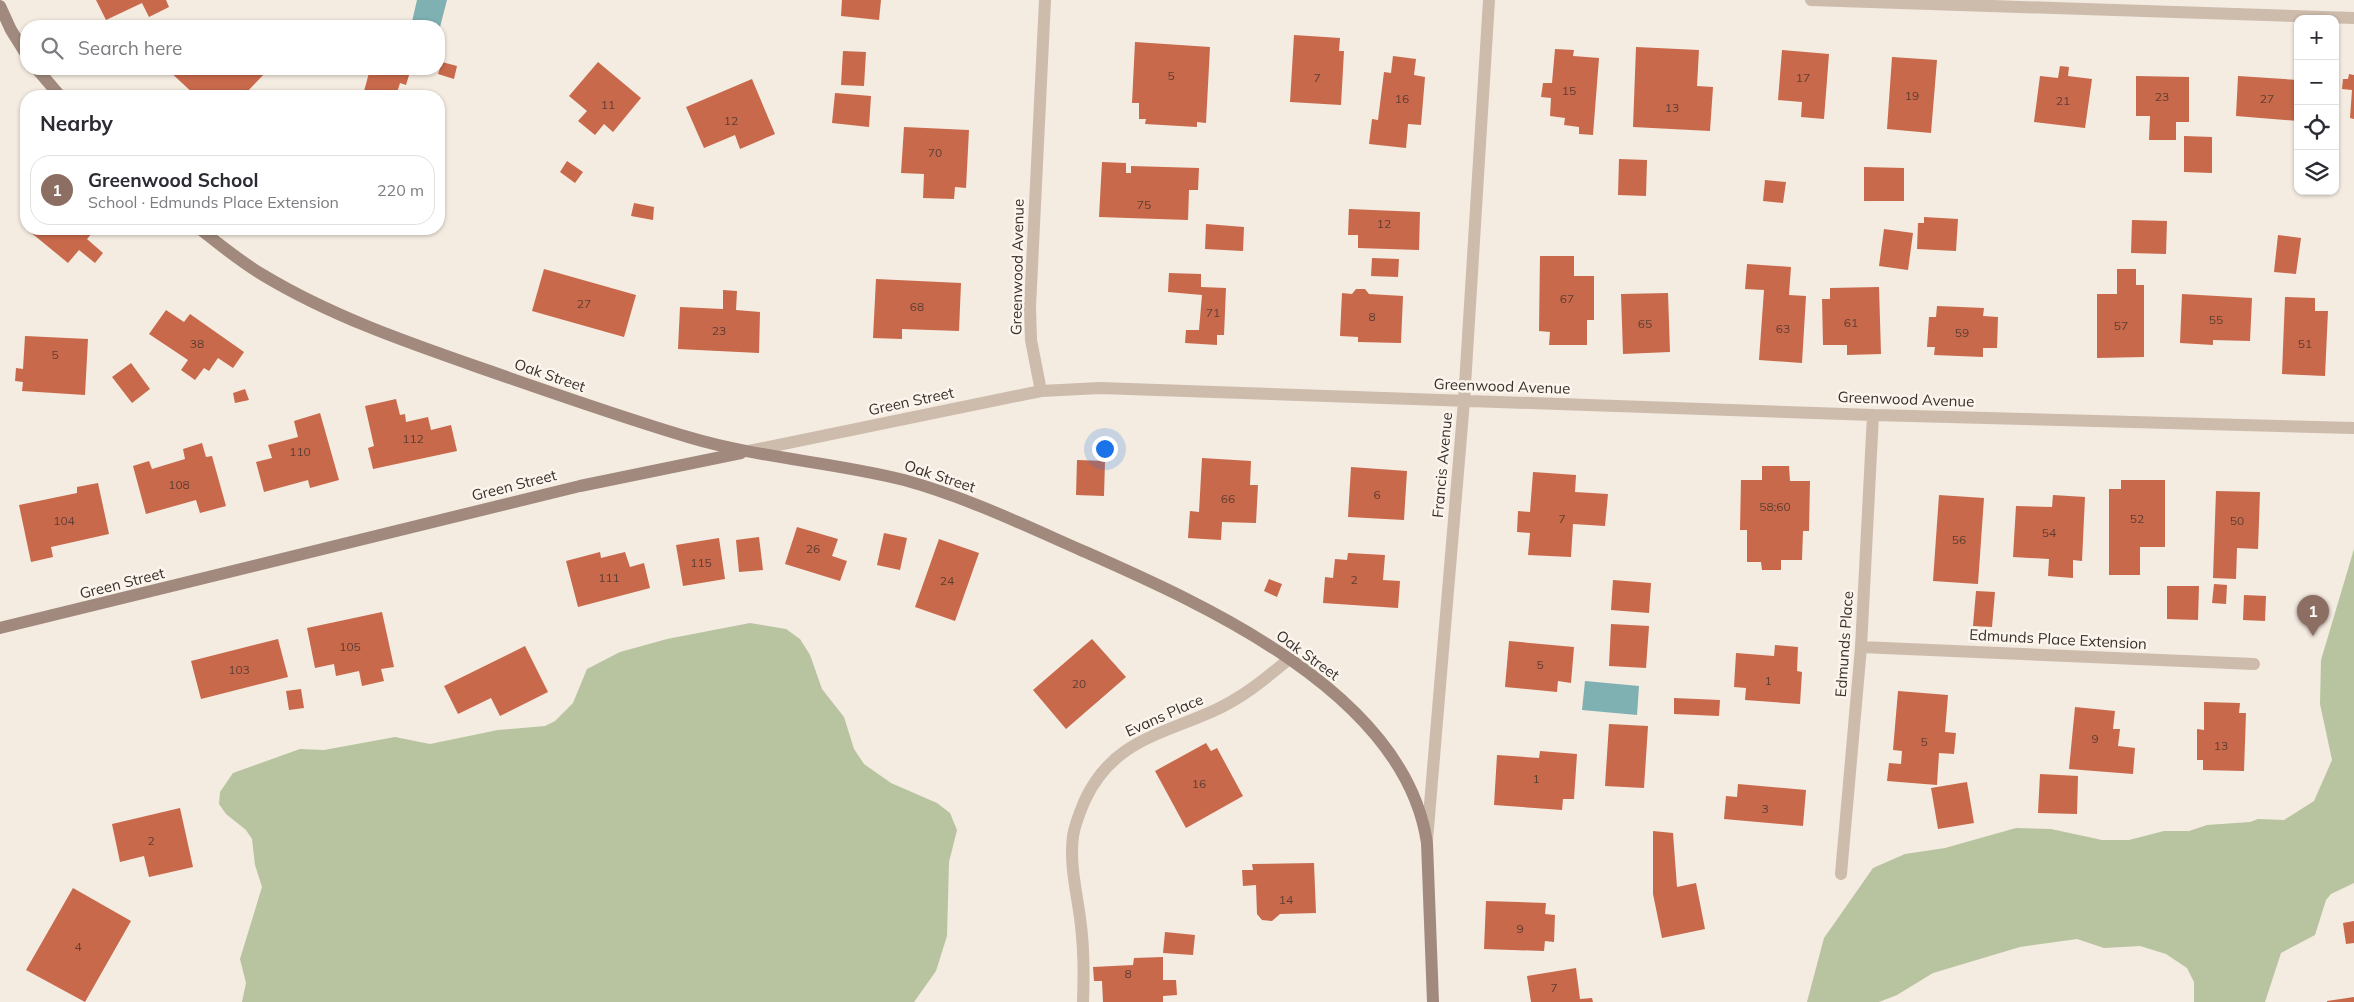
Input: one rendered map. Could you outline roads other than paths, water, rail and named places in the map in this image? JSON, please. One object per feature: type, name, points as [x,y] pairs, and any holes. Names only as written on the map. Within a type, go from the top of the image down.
[{"type":"street","name":"Greenwood Avenue","points":[[1044,0],[1030,306],[1031,340],[1041,391],[1100,388],[1873,415],[2354,428]]},
{"type":"street","name":"Francis Avenue","points":[[1427,843],[1464,400],[1489,0]]},
{"type":"street","points":[[1811,0],[2354,18]]},
{"type":"street","points":[[0,10],[20,44]]},
{"type":"street","points":[[42,75],[55,90]]},
{"type":"street","name":"Oak Street","points":[[208,235],[261,274],[312,301],[366,326],[613,414],[692,438],[748,452],[874,473],[952,496],[1024,525],[1192,601],[1289,659],[1341,700],[1387,750],[1411,788],[1427,843],[1433,1002]]},
{"type":"street","name":"Green Street","points":[[0,628],[562,490],[1041,391]]},
{"type":"street","name":"Edmunds Place","points":[[1840,874],[1861,647],[1873,415]]},
{"type":"street","name":"Edmunds Place Extension","points":[[1861,647],[2254,664]]},
{"type":"street","name":"Evans Place","points":[[1083,1002],[1081,928],[1073,846],[1076,825],[1090,790],[1103,772],[1124,751],[1156,733],[1212,712],[1251,691],[1289,659]]},
{"type":"water","points":[[417,0],[447,0],[442,20],[412,20]]},
{"type":"water","points":[[1585,681],[1639,686],[1637,715],[1582,710]]},
{"type":"place","name":"Greenwood School","points":[[2313,636]]}]
